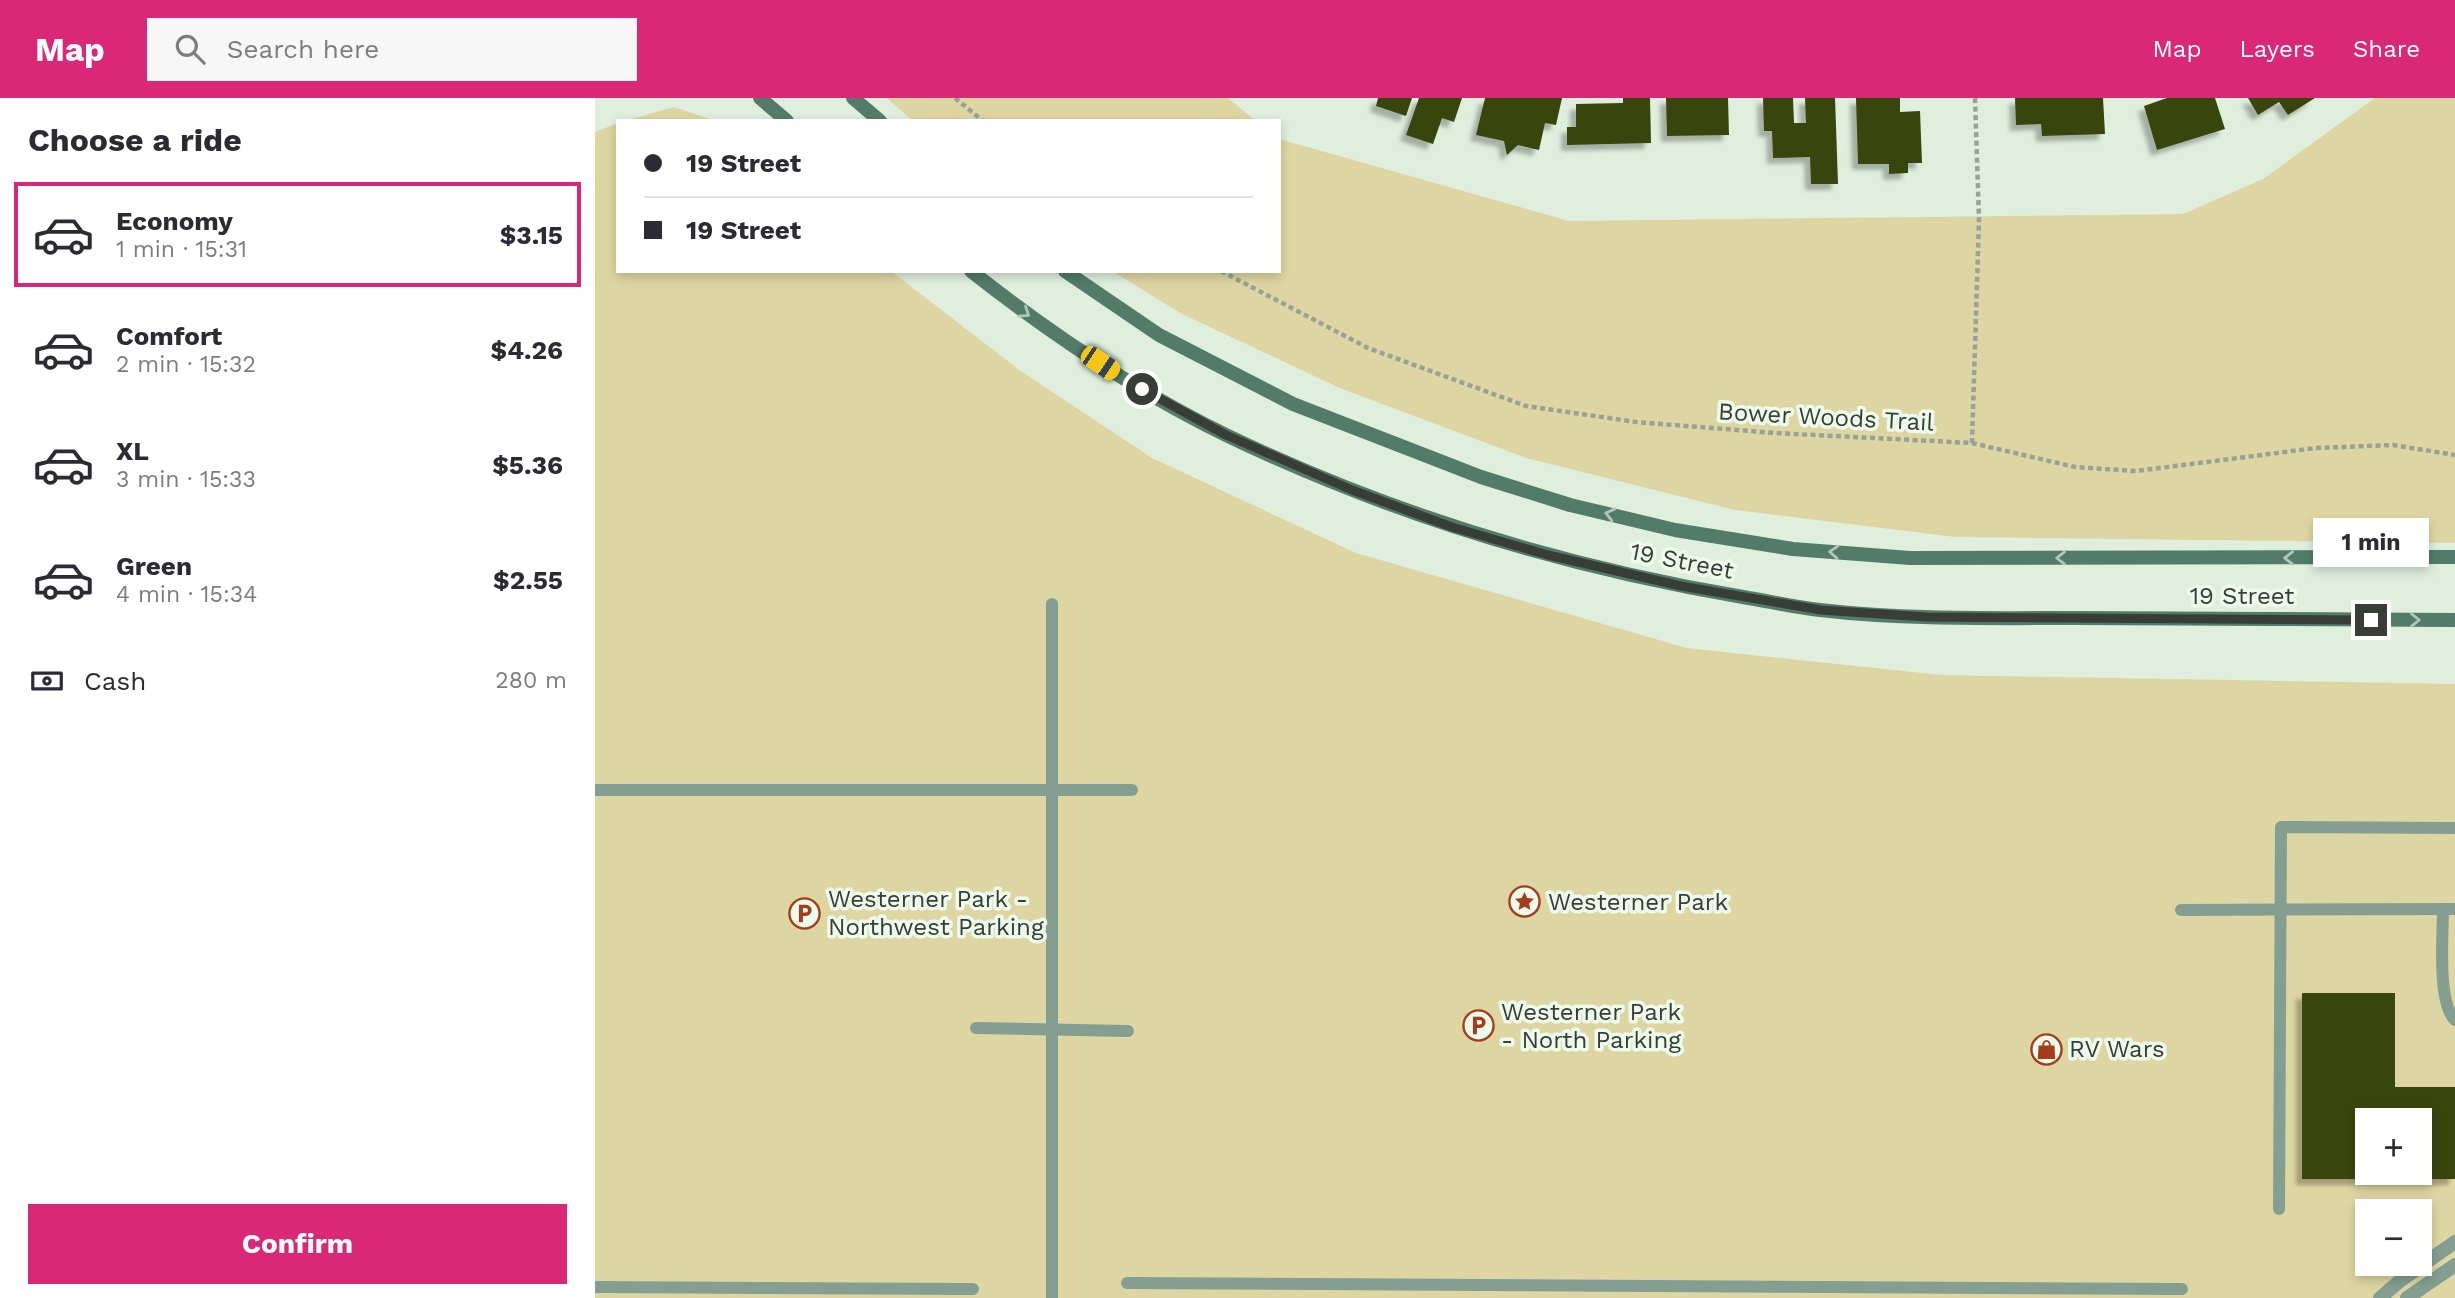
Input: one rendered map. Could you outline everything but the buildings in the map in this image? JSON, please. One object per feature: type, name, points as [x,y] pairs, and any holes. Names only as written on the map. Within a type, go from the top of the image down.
[{"type":"main road","points":[[760,98],[785,119]]},
{"type":"main road","points":[[853,98],[878,119]]},
{"type":"main road","name":"19 Street","points":[[974,273],[1015,306],[1121,377],[1226,435],[1352,490],[1452,527],[1561,559],[1681,586],[1821,610],[1926,617],[2455,620]]},
{"type":"main road","name":"19 Street","points":[[1068,273],[1159,335],[1293,404],[1481,477],[1570,505],[1675,530],[1793,550],[1910,558],[2455,557]]},
{"type":"street","points":[[2380,1298],[2455,1242]]},
{"type":"street","points":[[2401,1280],[2409,1297],[2455,1265]]},
{"type":"lane","points":[[1052,604],[1052,1298]]},
{"type":"lane","points":[[595,790],[1132,790]]},
{"type":"lane","points":[[2279,1209],[2281,827],[2455,828]]},
{"type":"lane","points":[[2181,910],[2449,909],[2444,990],[2446,1004],[2455,1020]]},
{"type":"lane","points":[[975,1028],[1128,1031]]},
{"type":"lane","points":[[1127,1283],[1480,1292],[2182,1289]]},
{"type":"lane","points":[[595,1287],[707,1293],[885,1293],[973,1289]]},
{"type":"path","points":[[955,98],[981,119]]},
{"type":"path","points":[[1972,443],[1979,219],[1975,98]]},
{"type":"path","name":"Bower Woods Trail","points":[[1225,273],[1368,348],[1526,406],[1636,422],[1775,433],[1972,443],[2075,467],[2136,471],[2316,448],[2393,445],[2455,455]]},
{"type":"shaded area","points":[[887,98],[1228,98],[1254,119],[911,119]]},
{"type":"shaded area","points":[[2375,98],[2455,98],[2455,543],[1955,537],[1735,510],[1526,458],[1342,389],[1182,314],[1115,273],[1281,273],[1281,140],[1569,221],[2183,214],[2263,179]]},
{"type":"shaded area","points":[[674,107],[710,119],[631,119]]},
{"type":"shaded area","name":"Westerner Park","points":[[616,124],[616,273],[894,273],[1018,369],[1152,458],[1356,553],[1687,648],[1941,675],[2455,684],[2455,1298],[595,1298],[595,132]]},
{"type":"place","name":"Westerner Park","points":[[1525,902]]},
{"type":"place","name":"Westerner Park - Northwest Parking","points":[[805,913]]},
{"type":"place","name":"Westerner Park - North Parking","points":[[1478,1026]]},
{"type":"place","name":"RV Wars","points":[[2046,1049]]},
{"type":"route","points":[[1142,389],[1226,435],[1352,490],[1452,527],[1548,555],[1681,586],[1821,610],[1926,617],[2371,620]]}]
